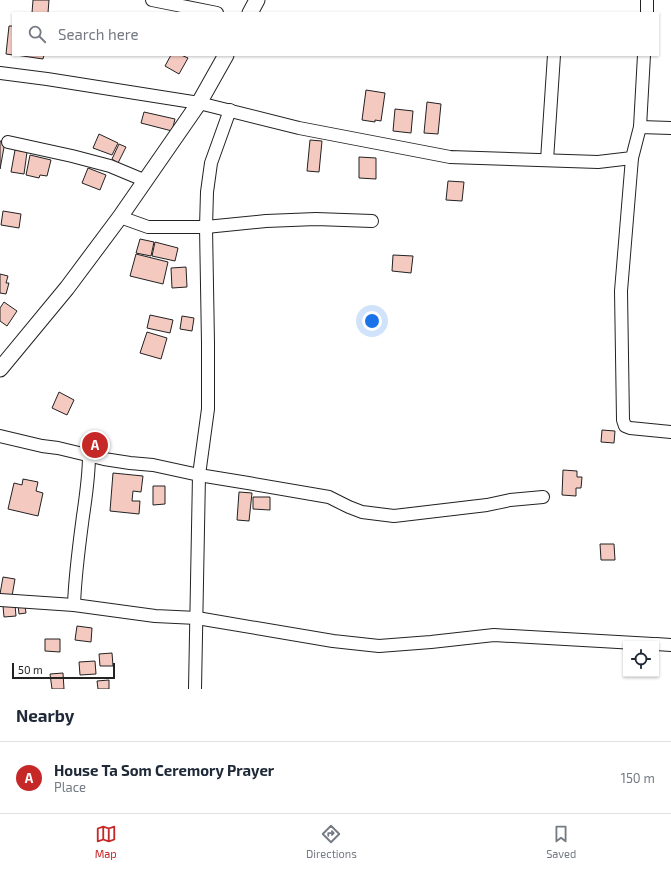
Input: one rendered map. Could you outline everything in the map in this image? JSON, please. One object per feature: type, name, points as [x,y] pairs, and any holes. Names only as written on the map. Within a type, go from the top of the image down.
[{"type":"street","points":[[152,0],[212,12]]},
{"type":"street","points":[[251,12],[257,0]]},
{"type":"street","points":[[647,12],[648,0]]},
{"type":"street","points":[[0,369],[67,288],[146,181],[199,103],[225,56]]},
{"type":"street","points":[[547,160],[554,56]]},
{"type":"street","points":[[644,56],[640,126],[632,158],[621,291],[623,420],[625,426],[630,428],[671,432]]},
{"type":"street","points":[[0,73],[199,103],[299,128],[450,157],[598,162],[632,158]]},
{"type":"street","points":[[196,689],[199,475],[208,409],[207,192],[211,163],[230,110]]},
{"type":"street","points":[[640,126],[671,128]]},
{"type":"street","points":[[8,142],[110,166],[146,181]]},
{"type":"street","points":[[120,217],[148,227],[206,227],[293,220],[334,219],[372,221]]},
{"type":"street","points":[[0,436],[104,459],[154,465],[199,475],[329,497],[348,507],[362,512],[394,516],[543,497]]},
{"type":"street","points":[[74,606],[74,584],[89,471],[89,455]]},
{"type":"street","points":[[0,600],[74,606],[155,616],[197,618],[333,641],[379,646],[494,635],[623,642]]},
{"type":"street","points":[[659,644],[671,645]]},
{"type":"building","points":[[33,0],[49,0],[48,12],[32,12]]},
{"type":"building","points":[[9,26],[12,26],[12,55],[6,54]]},
{"type":"building","points":[[23,56],[44,56],[43,59]]},
{"type":"building","points":[[170,56],[183,56],[188,58],[179,74],[165,66]]},
{"type":"building","points":[[366,90],[385,93],[381,121],[375,120],[375,122],[362,120]]},
{"type":"building","points":[[427,102],[441,104],[438,134],[424,133]]},
{"type":"building","points":[[395,109],[413,111],[411,133],[393,131]]},
{"type":"building","points":[[144,112],[175,119],[172,131],[141,123]]},
{"type":"building","points":[[99,134],[118,143],[112,155],[93,148]]},
{"type":"building","points":[[310,140],[322,141],[319,172],[307,171]]},
{"type":"building","points":[[0,141],[5,142],[0,169]]},
{"type":"building","points":[[119,144],[126,147],[118,163],[112,159]]},
{"type":"building","points":[[15,150],[27,152],[24,174],[11,172]]},
{"type":"building","points":[[30,155],[51,160],[47,176],[40,175],[39,178],[26,175]]},
{"type":"building","points":[[359,157],[376,158],[376,179],[359,178]]},
{"type":"building","points":[[88,168],[106,175],[100,190],[82,183]]},
{"type":"building","points":[[448,181],[464,182],[462,201],[446,200]]},
{"type":"building","points":[[3,211],[21,214],[19,228],[1,225]]},
{"type":"building","points":[[140,239],[154,242],[151,256],[136,253]]},
{"type":"building","points":[[155,242],[178,248],[175,261],[152,256]]},
{"type":"building","points":[[136,254],[168,262],[163,284],[130,276]]},
{"type":"building","points":[[393,255],[413,256],[411,273],[392,271]]},
{"type":"building","points":[[186,267],[187,287],[172,288],[171,268]]},
{"type":"building","points":[[0,274],[8,276],[6,283],[9,283],[6,294],[0,293]]},
{"type":"building","points":[[4,302],[17,311],[7,326],[0,321],[0,308]]},
{"type":"building","points":[[150,315],[173,320],[170,333],[147,328]]},
{"type":"building","points":[[182,316],[194,318],[192,331],[180,329]]},
{"type":"building","points":[[147,332],[167,338],[161,359],[140,353]]},
{"type":"building","points":[[59,392],[74,400],[67,415],[52,408]]},
{"type":"building","points":[[602,430],[615,431],[614,443],[601,442]]},
{"type":"building","points":[[563,470],[577,471],[577,477],[582,477],[581,488],[576,488],[576,496],[562,495]]},
{"type":"building","points":[[113,473],[143,476],[141,492],[133,491],[132,501],[140,501],[139,514],[110,511]]},
{"type":"building","points":[[23,479],[38,482],[36,491],[43,493],[38,516],[8,509],[14,483],[22,485]]},
{"type":"building","points":[[153,486],[165,486],[165,504],[153,505]]},
{"type":"building","points":[[239,492],[252,493],[249,521],[237,520]]},
{"type":"building","points":[[253,497],[270,497],[270,510],[253,509]]},
{"type":"building","points":[[600,544],[614,544],[615,560],[601,560]]},
{"type":"building","points":[[3,577],[15,579],[12,596],[0,594]]},
{"type":"building","points":[[15,605],[16,616],[4,617],[3,606]]},
{"type":"building","points":[[18,605],[25,606],[26,613],[19,614]]},
{"type":"building","points":[[77,626],[92,628],[91,642],[75,640]]},
{"type":"building","points":[[45,639],[60,639],[60,652],[45,651]]},
{"type":"building","points":[[112,653],[113,666],[100,666],[99,654]]},
{"type":"building","points":[[95,661],[96,674],[80,675],[79,662]]},
{"type":"building","points":[[63,673],[64,689],[52,689],[50,674]]},
{"type":"building","points":[[109,680],[109,689],[98,689],[97,681]]},
{"type":"place","name":"House Ta Som Ceremory Prayer","points":[[95,445]]}]
